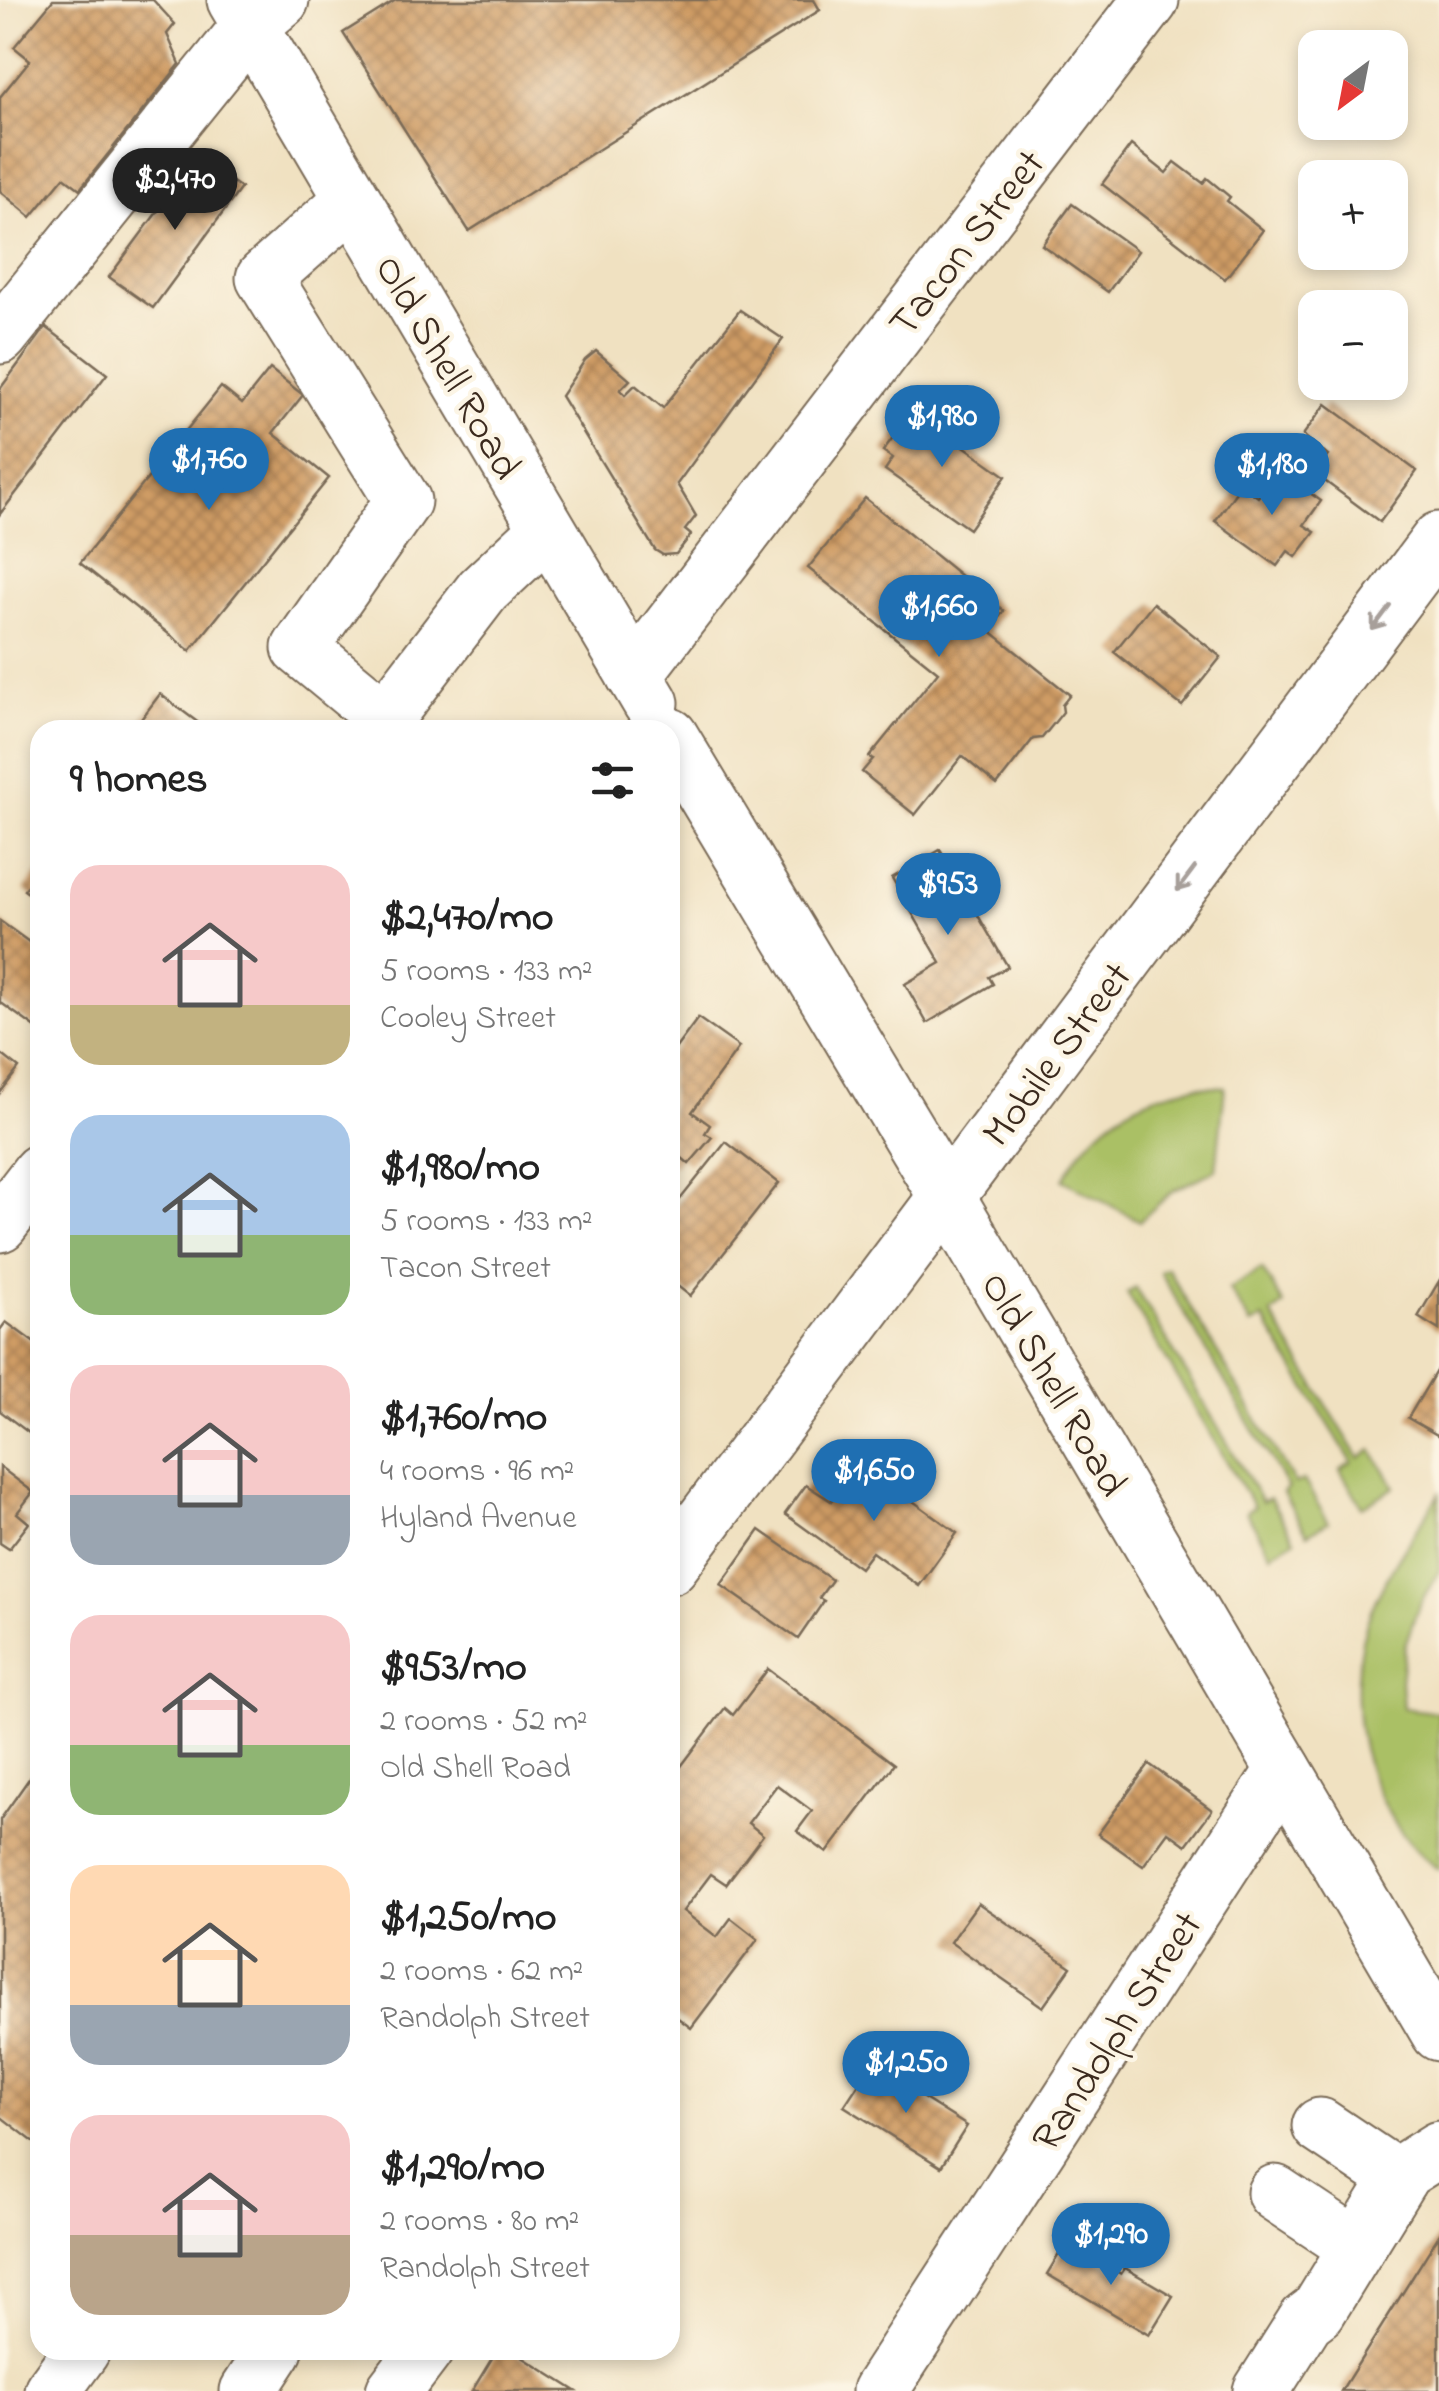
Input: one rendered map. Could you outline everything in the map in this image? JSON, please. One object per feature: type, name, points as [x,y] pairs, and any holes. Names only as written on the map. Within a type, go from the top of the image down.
[{"type":"street","name":"Tacon Street","points":[[634,675],[1151,0]]},
{"type":"street","name":"Old Shell Road","points":[[255,9],[352,200],[660,720]]},
{"type":"street","points":[[0,336],[255,9]]},
{"type":"street","points":[[352,200],[264,278],[402,500],[300,648],[377,720]]},
{"type":"street","points":[[384,720],[483,590],[546,530]]},
{"type":"street","name":"Mobile Street","points":[[680,1553],[1439,540]]},
{"type":"street","name":"Old Shell Road","points":[[680,753],[947,1197],[1439,2032]]},
{"type":"street","points":[[0,1224],[30,1185]]},
{"type":"street","name":"Randolph Street","points":[[880,2391],[1284,1770]]},
{"type":"street","points":[[1294,2391],[1311,2351],[1318,2311],[1355,2246],[1419,2164],[1320,2126]]},
{"type":"street","points":[[1275,2193],[1355,2246]]},
{"type":"street","points":[[1261,2391],[1306,2320],[1318,2311]]},
{"type":"street","points":[[52,2391],[75,2360]]},
{"type":"street","points":[[248,2391],[268,2360]]},
{"type":"street","points":[[394,2391],[417,2360]]},
{"type":"green space","points":[[1198,1086],[1225,1087],[1216,1170],[1172,1191],[1140,1221],[1063,1180],[1088,1143],[1118,1115],[1155,1097]]},
{"type":"green space","points":[[1167,1268],[1295,1484],[1304,1480],[1328,1522],[1307,1534],[1283,1493],[1288,1488],[1160,1272]]},
{"type":"green space","points":[[1262,1269],[1284,1305],[1271,1314],[1359,1458],[1372,1450],[1395,1487],[1362,1507],[1340,1470],[1352,1462],[1263,1318],[1251,1325],[1229,1289]]},
{"type":"green space","points":[[1136,1288],[1262,1502],[1270,1498],[1295,1540],[1271,1554],[1246,1512],[1254,1507],[1127,1293]]},
{"type":"green space","points":[[1439,1494],[1439,1571],[1419,1605],[1405,1645],[1401,1681],[1403,1708],[1439,1713],[1439,1870],[1412,1846],[1374,1784],[1357,1713],[1357,1676],[1362,1640],[1373,1606]]},
{"type":"building","points":[[53,0],[153,0],[175,24],[167,34],[180,64],[80,189],[64,177],[31,217],[0,191],[0,97],[30,60],[14,47]]},
{"type":"building","points":[[396,0],[814,0],[820,10],[469,231],[343,33]]},
{"type":"building","points":[[1131,145],[1166,173],[1175,162],[1203,183],[1207,178],[1230,197],[1227,201],[1263,230],[1225,279],[1102,184]]},
{"type":"building","points":[[198,157],[241,188],[153,308],[109,277]]},
{"type":"building","points":[[1072,204],[1138,251],[1108,292],[1042,245]]},
{"type":"building","points":[[740,310],[783,339],[677,484],[696,516],[685,530],[691,535],[676,554],[663,555],[655,550],[561,396],[585,360],[596,351],[630,380],[620,390],[625,395],[635,385],[663,408]]},
{"type":"building","points":[[46,327],[107,374],[0,514],[0,389]]},
{"type":"building","points":[[270,369],[303,395],[273,433],[329,478],[190,651],[80,563],[221,387],[242,404]]},
{"type":"building","points":[[1326,404],[1417,471],[1380,522],[1314,473],[1328,456],[1303,435]]},
{"type":"building","points":[[913,410],[1006,476],[969,529],[885,470],[893,458],[883,451]]},
{"type":"building","points":[[1278,470],[1321,501],[1304,525],[1315,532],[1296,557],[1288,551],[1277,566],[1215,521],[1241,485],[1258,497]]},
{"type":"building","points":[[865,498],[1004,611],[989,630],[1070,695],[1062,705],[1063,712],[1042,738],[1033,739],[997,785],[962,756],[915,815],[862,772],[873,759],[869,757],[938,672],[808,568]]},
{"type":"building","points":[[1153,603],[1221,657],[1182,706],[1114,652]]},
{"type":"building","points":[[160,694],[195,720],[140,720]]},
{"type":"building","points":[[940,850],[1008,967],[989,977],[993,984],[927,1023],[905,984],[941,963],[892,878]]},
{"type":"building","points":[[0,921],[30,943],[30,1024],[0,1002]]},
{"type":"building","points":[[698,1018],[739,1047],[692,1112],[710,1125],[705,1133],[712,1137],[689,1164],[680,1158],[680,1042]]},
{"type":"building","points":[[0,1053],[19,1068],[0,1093]]},
{"type":"building","points":[[726,1142],[779,1183],[690,1296],[680,1288],[680,1200]]},
{"type":"building","points":[[1439,1281],[1439,1330],[1418,1317]]},
{"type":"building","points":[[6,1322],[30,1340],[30,1434],[0,1411],[0,1330]]},
{"type":"building","points":[[1439,1366],[1439,1436],[1408,1418]]},
{"type":"building","points":[[859,1462],[957,1533],[919,1586],[872,1552],[860,1568],[785,1514],[806,1485],[831,1501]]},
{"type":"building","points":[[0,1467],[30,1490],[30,1496],[17,1513],[29,1523],[9,1549],[0,1543]]},
{"type":"building","points":[[760,1530],[832,1580],[819,1598],[824,1601],[798,1639],[721,1585]]},
{"type":"building","points":[[768,1669],[894,1764],[827,1853],[797,1831],[812,1811],[777,1785],[748,1823],[763,1835],[726,1884],[711,1874],[683,1911],[717,1937],[731,1918],[758,1939],[691,2028],[680,2020],[680,1768],[725,1708],[733,1715]]},
{"type":"building","points":[[1149,1764],[1212,1810],[1186,1845],[1168,1832],[1143,1866],[1098,1834]]},
{"type":"building","points":[[30,1777],[30,2139],[0,2116],[0,1820]]},
{"type":"building","points":[[978,1903],[1071,1967],[1043,2007],[950,1942]]},
{"type":"building","points":[[871,2065],[967,2126],[941,2167],[844,2106]]},
{"type":"building","points":[[1439,2235],[1439,2391],[1341,2391]]},
{"type":"building","points":[[1067,2241],[1121,2274],[1125,2268],[1173,2296],[1149,2335],[1047,2274]]},
{"type":"building","points":[[491,2360],[527,2360],[576,2391],[472,2391]]}]
